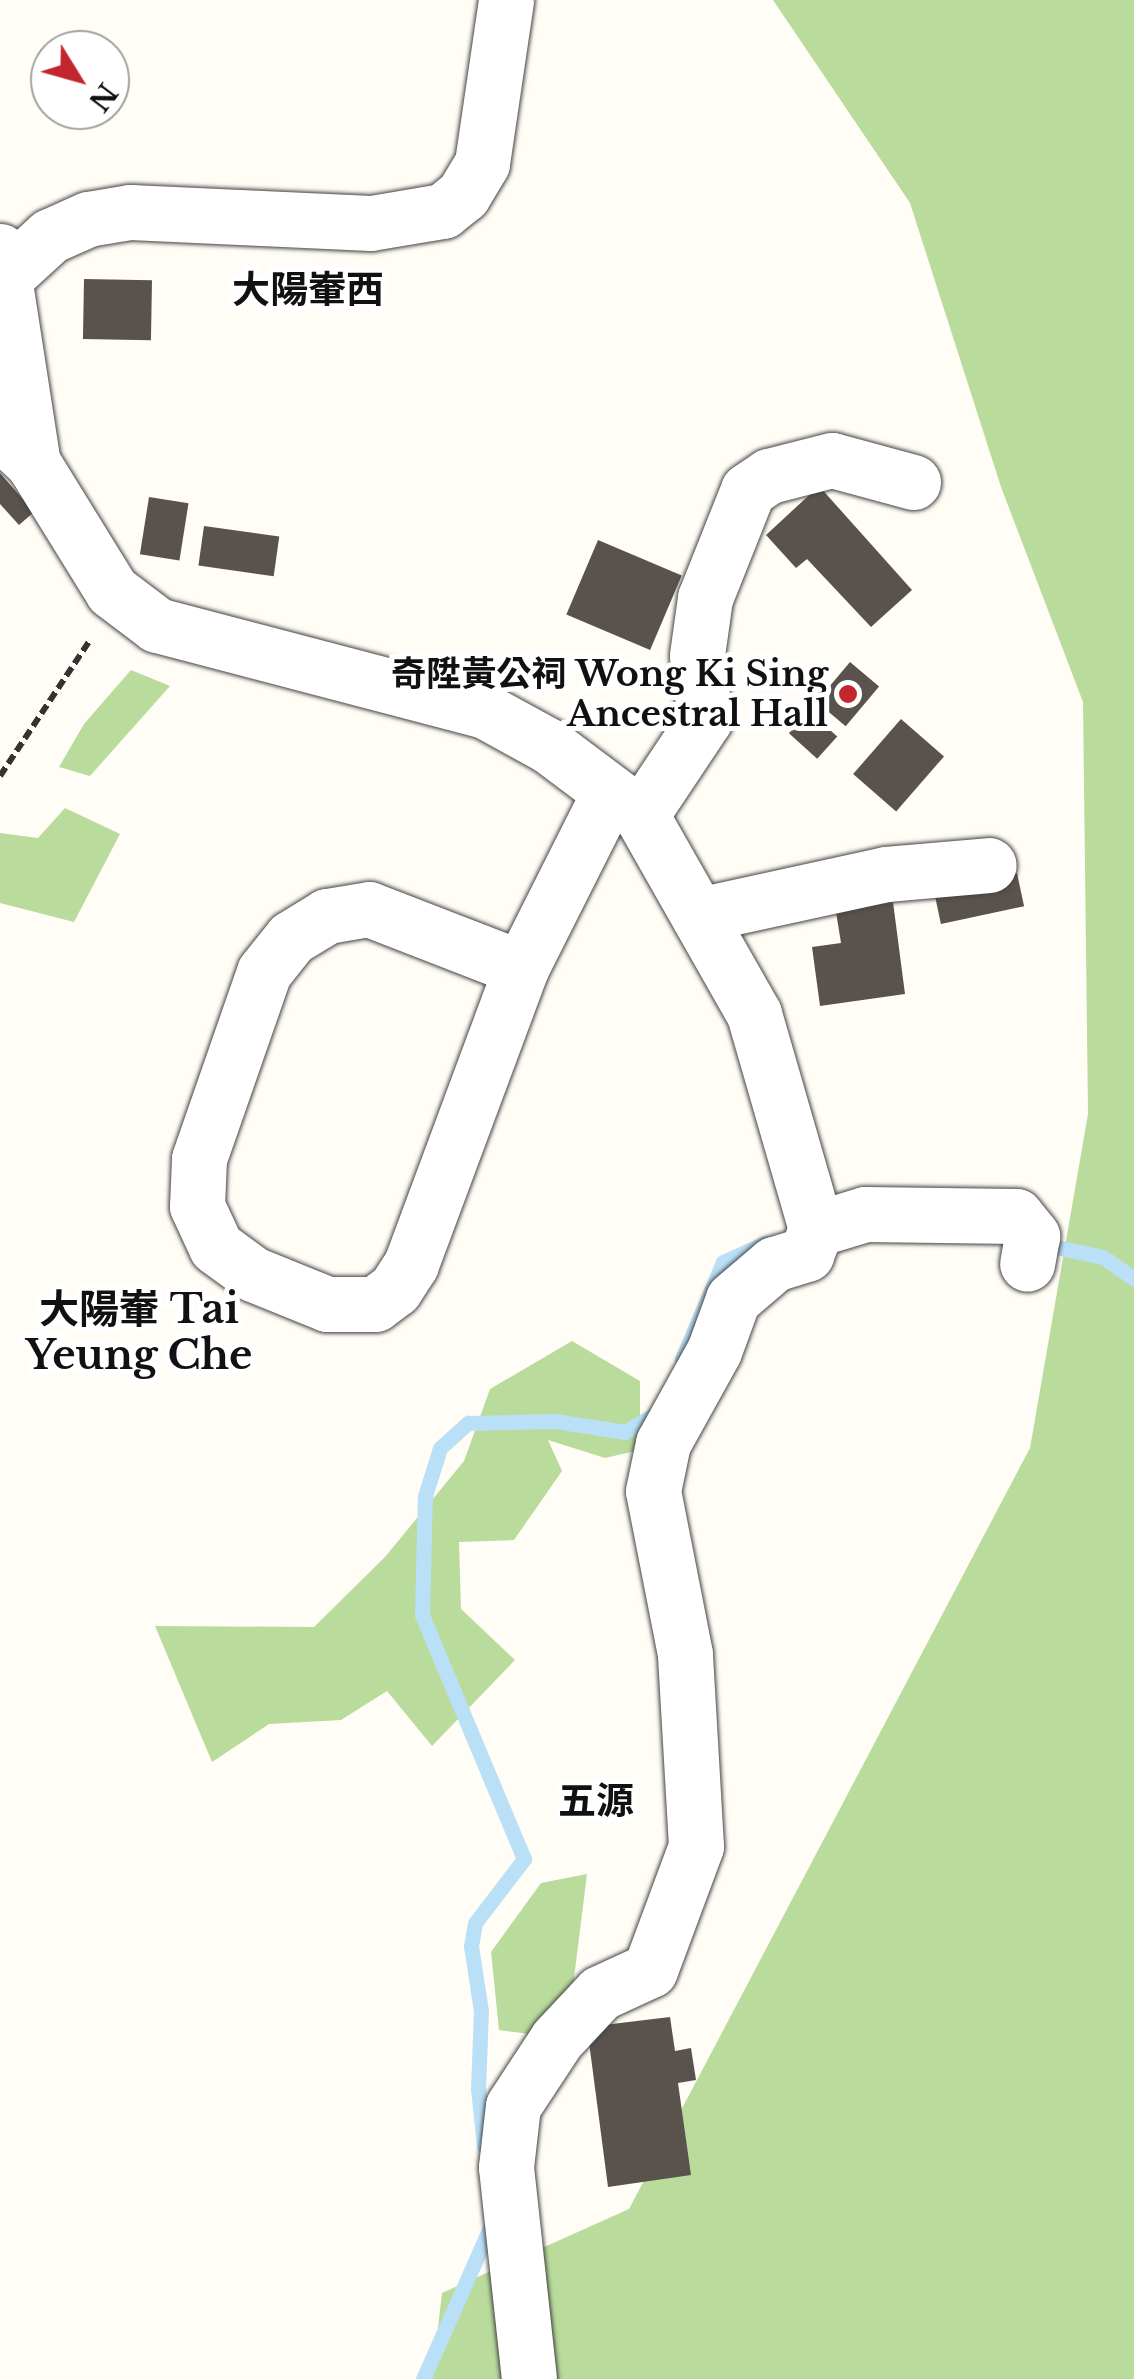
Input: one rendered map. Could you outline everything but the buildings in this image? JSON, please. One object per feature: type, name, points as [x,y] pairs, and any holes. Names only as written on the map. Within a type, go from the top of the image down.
[{"type":"street","points":[[506,0],[482,163],[463,196],[442,211],[372,223],[130,212],[88,219],[1,265],[16,447],[112,590],[134,610],[184,637],[485,711],[549,746],[624,805],[698,915],[754,1014],[816,1230],[806,1254],[774,1264],[733,1299],[656,1463],[654,1492],[685,1654],[696,1846],[650,1970],[600,1993],[557,2040],[513,2106],[506,2167],[529,2379]]},
{"type":"street","points":[[520,968],[369,909],[327,916],[291,938],[264,972],[198,1159],[196,1206],[216,1248],[254,1274],[327,1304],[375,1304],[395,1289],[410,1264],[520,968],[624,805],[706,719],[697,655],[705,598],[748,490],[769,476],[832,460],[913,482]]},
{"type":"street","points":[[698,915],[886,874],[990,865]]},
{"type":"street","points":[[816,1230],[865,1214],[1016,1216],[1032,1236],[1028,1264]]},
{"type":"path","points":[[0,776],[100,624],[134,610]]},
{"type":"green space","points":[[773,0],[1134,0],[1134,2379],[432,2379],[442,2293],[629,2209],[1030,1448],[1088,1114],[1083,702],[1001,487],[910,203]]},
{"type":"green space","points":[[131,670],[170,686],[90,776],[59,767],[84,724]]},
{"type":"green space","points":[[65,808],[120,834],[74,922],[0,903],[0,833],[38,838]]},
{"type":"green space","points":[[572,1341],[640,1381],[640,1450],[605,1458],[548,1440],[562,1471],[514,1540],[459,1542],[461,1609],[515,1660],[432,1746],[387,1691],[341,1720],[269,1724],[212,1762],[155,1626],[314,1627],[385,1557],[464,1461],[490,1389]]},
{"type":"green space","points":[[587,1874],[570,2010],[546,2036],[499,2030],[491,1952],[541,1883]]},
{"type":"waterway","points":[[682,1359],[723,1262],[765,1243]]},
{"type":"waterway","points":[[1042,1244],[1103,1257],[1134,1279]]},
{"type":"waterway","points":[[484,2146],[478,2089],[481,2011],[471,1946],[475,1923],[524,1859],[422,1615],[425,1496],[440,1448],[468,1423],[555,1421],[625,1432],[660,1411]]},
{"type":"waterway","points":[[423,2379],[490,2228]]},
{"type":"place","name":"奇陞黃公祠 Wong Ki Sing Ancestral Hall","points":[[848,694]]},
{"type":"district","name":"大陽輋西","points":[[308,290]]},
{"type":"district","name":"大陽輋 Tai Yeung Che","points":[[139,1332]]},
{"type":"district","name":"五源","points":[[596,1801]]}]
